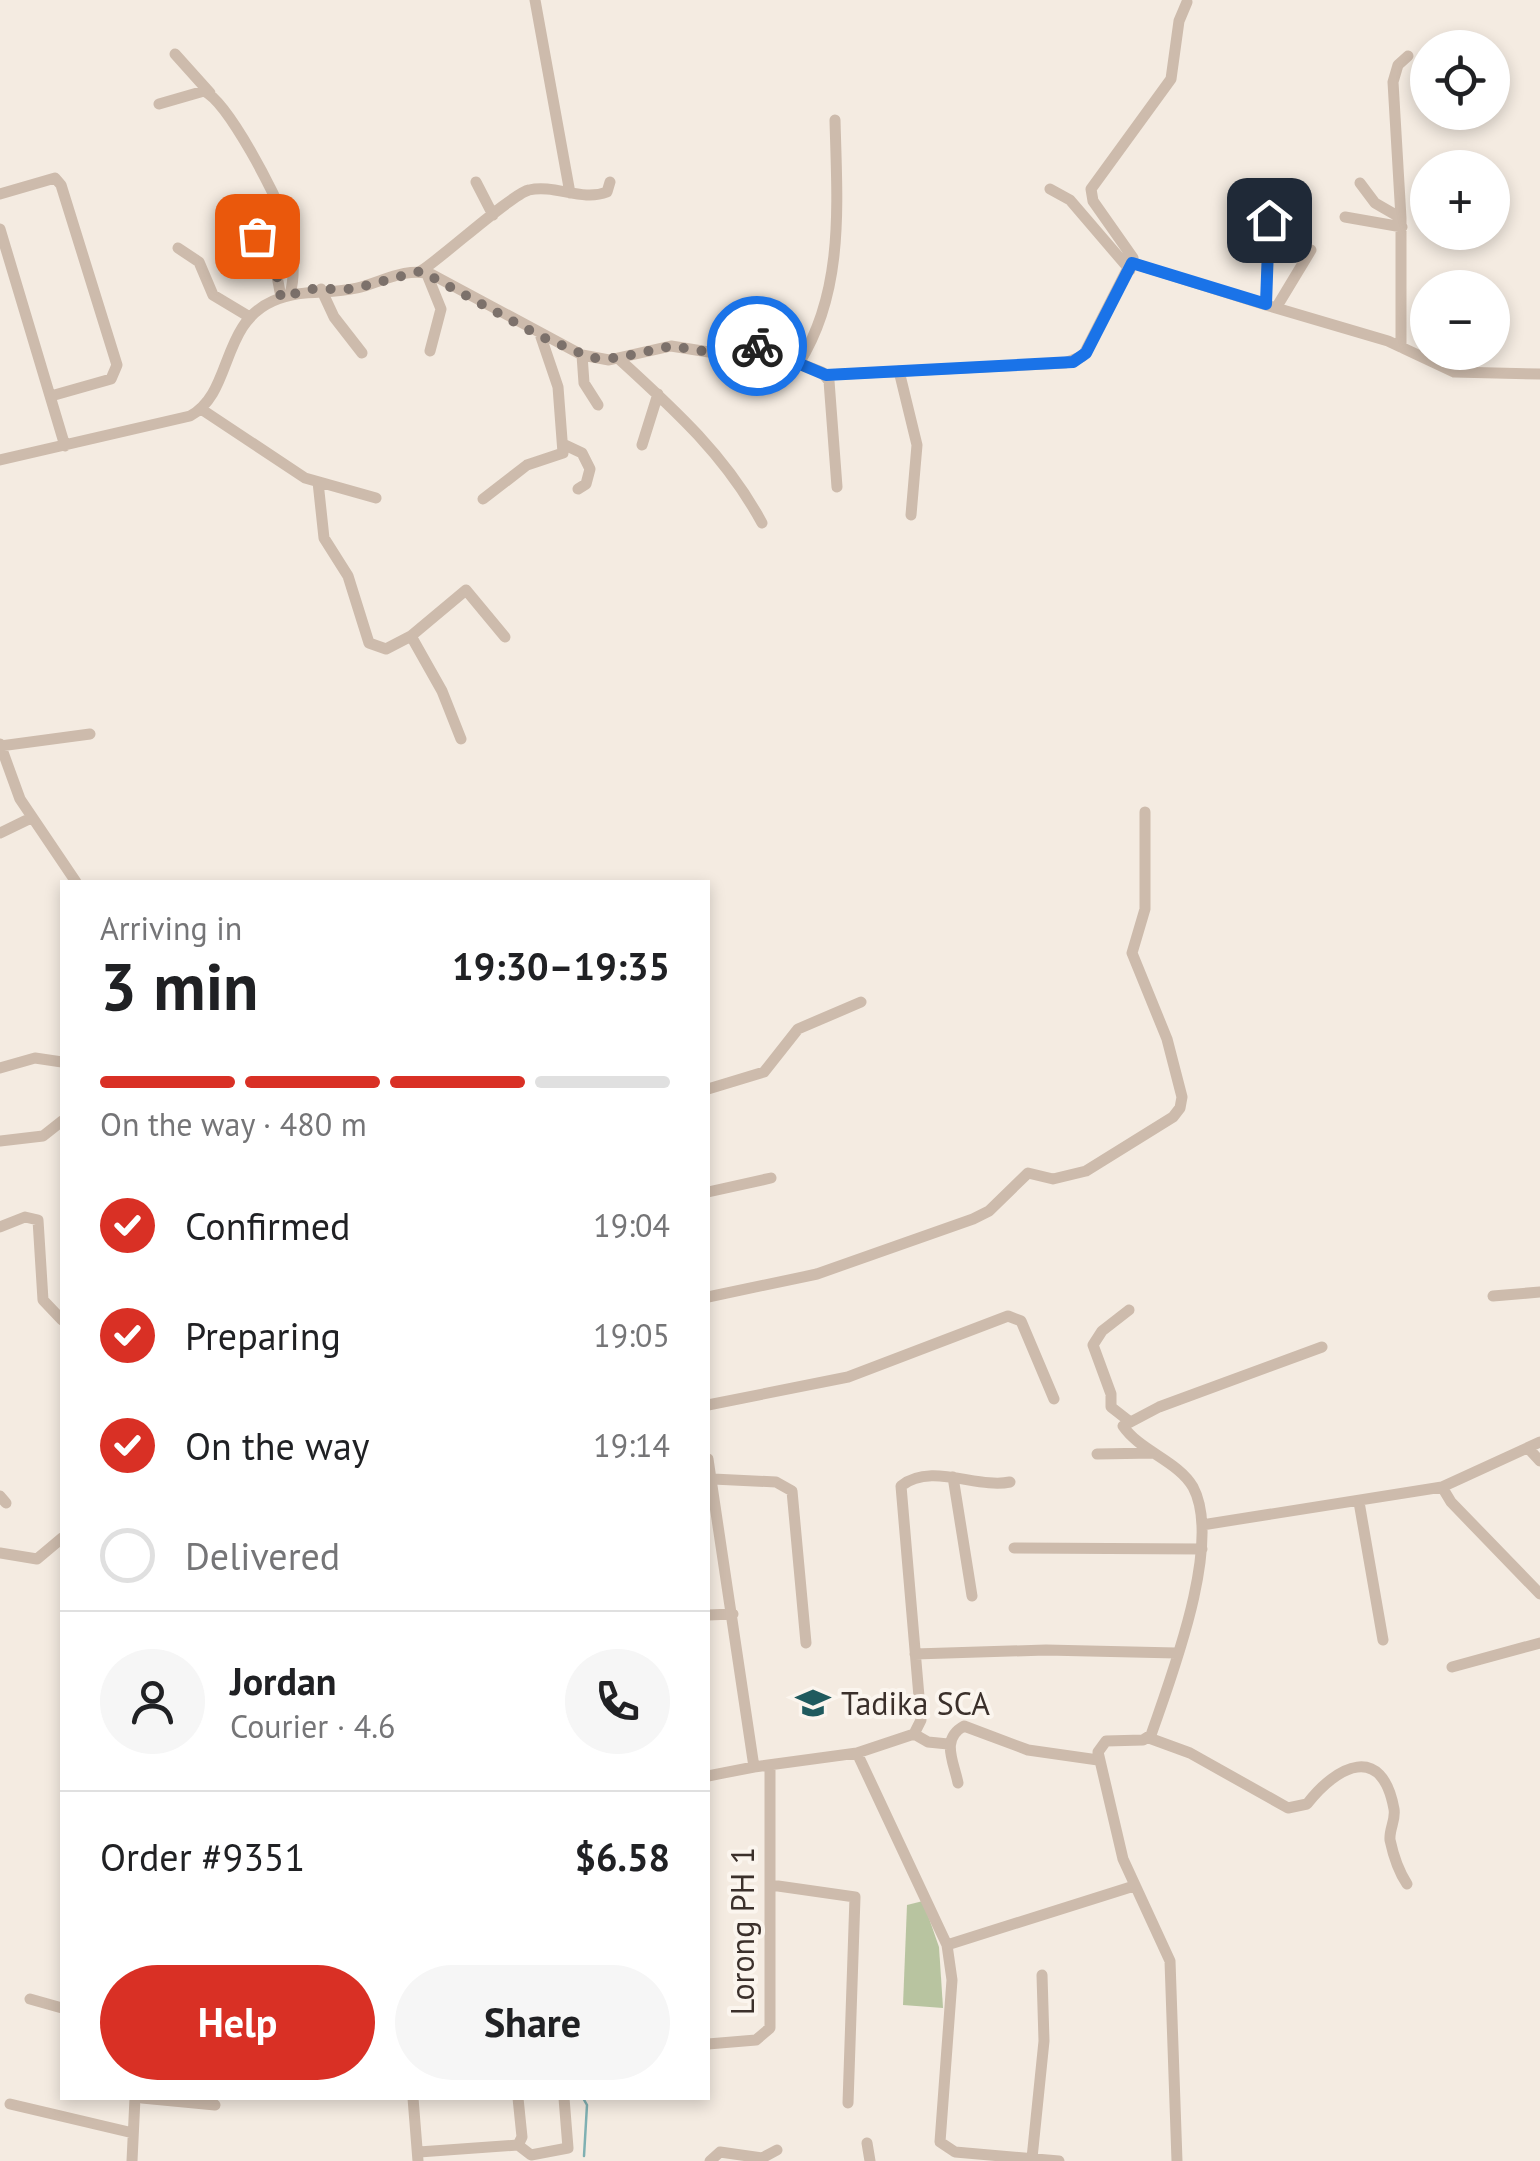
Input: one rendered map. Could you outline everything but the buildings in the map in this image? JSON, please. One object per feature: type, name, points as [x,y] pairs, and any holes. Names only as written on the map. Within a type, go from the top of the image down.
[{"type":"street","points":[[536,0],[570,192]]},
{"type":"street","points":[[424,272],[582,355],[618,358],[671,346],[715,353],[741,341],[826,375],[1078,360],[1131,266],[1129,249],[1092,201],[1091,188],[1171,79],[1179,21],[1187,2]]},
{"type":"street","points":[[174,54],[210,93],[238,132],[285,221],[294,278],[286,296]]},
{"type":"street","points":[[1401,347],[1402,222],[1393,82],[1398,65],[1408,56]]},
{"type":"street","points":[[159,104],[200,91],[210,93]]},
{"type":"street","points":[[799,363],[824,309],[836,258],[835,120]]},
{"type":"street","points":[[0,194],[43,178],[55,178],[62,186],[117,365],[111,378],[51,396]]},
{"type":"street","points":[[476,182],[493,215]]},
{"type":"street","points":[[0,460],[200,409],[248,316],[286,296],[320,289],[353,289],[424,272],[525,191],[602,195],[608,191],[610,182]]},
{"type":"street","points":[[1360,183],[1375,203],[1402,222]]},
{"type":"street","points":[[1050,188],[1070,200],[1131,266],[1401,347],[1454,372],[1540,374]]},
{"type":"street","points":[[1345,217],[1402,222]]},
{"type":"street","points":[[1269,220],[1271,306]]},
{"type":"street","points":[[0,230],[65,446]]},
{"type":"street","points":[[264,230],[250,244],[256,257],[278,274],[286,296]]},
{"type":"street","points":[[178,248],[199,262],[212,295],[248,316]]},
{"type":"street","points":[[1271,306],[1311,250]]},
{"type":"street","points":[[424,272],[440,309],[430,351]]},
{"type":"street","points":[[320,289],[334,317],[362,353]]},
{"type":"street","points":[[483,499],[526,466],[560,456],[565,445],[558,387],[540,336]]},
{"type":"street","points":[[582,355],[584,383],[598,405]]},
{"type":"street","points":[[618,358],[722,461],[762,523]]},
{"type":"street","points":[[899,371],[916,445],[911,515]]},
{"type":"street","points":[[826,375],[837,487]]},
{"type":"street","points":[[642,445],[658,394]]},
{"type":"street","points":[[200,409],[286,466],[318,482],[376,498]]},
{"type":"street","points":[[565,445],[582,452],[590,470],[586,484],[578,490]]},
{"type":"street","points":[[318,482],[324,538],[352,586],[369,643],[386,649],[411,636],[466,590],[505,637]]},
{"type":"street","points":[[411,636],[442,691],[461,740]]},
{"type":"street","points":[[75,880],[31,818],[0,745],[90,734]]},
{"type":"street","points":[[710,1298],[816,1274],[983,1215],[1028,1173],[1049,1180],[1086,1171],[1157,1128],[1180,1108],[1182,1096],[1167,1039],[1132,953],[1146,909],[1145,812]]},
{"type":"street","points":[[0,833],[31,818]]},
{"type":"street","points":[[710,1089],[764,1072],[798,1029],[861,1002]]},
{"type":"street","points":[[0,1068],[34,1058],[60,1062]]},
{"type":"street","points":[[0,1141],[43,1136],[60,1123]]},
{"type":"street","points":[[710,1192],[771,1178]]},
{"type":"street","points":[[0,1227],[25,1217],[38,1220],[43,1300],[60,1318]]},
{"type":"street","points":[[1493,1296],[1540,1292]]},
{"type":"street","points":[[1128,1421],[1111,1407],[1111,1394],[1093,1344],[1102,1331],[1129,1310]]},
{"type":"street","points":[[710,1405],[848,1377],[1008,1316],[1022,1322],[1054,1399]]},
{"type":"street","points":[[1128,1421],[1322,1348]]},
{"type":"street","points":[[1128,1421],[1126,1431],[1192,1486],[1202,1525],[1202,1550],[1150,1738]]},
{"type":"street","points":[[1202,1525],[1437,1488],[1534,1445],[1540,1461]]},
{"type":"street","points":[[1098,1454],[1154,1453]]},
{"type":"street","points":[[710,1468],[754,1768]]},
{"type":"street","points":[[953,1477],[972,1596]]},
{"type":"street","points":[[914,1734],[920,1720],[900,1490],[910,1480],[953,1477],[1010,1482]]},
{"type":"street","points":[[713,1480],[776,1482],[792,1492],[806,1643]]},
{"type":"street","points":[[1437,1488],[1540,1594]]},
{"type":"street","points":[[1359,1502],[1383,1640]]},
{"type":"street","points":[[0,1553],[37,1558],[60,1540]]},
{"type":"street","points":[[1014,1548],[1202,1550]]},
{"type":"street","points":[[710,1615],[733,1614]]},
{"type":"street","points":[[1452,1667],[1540,1644]]},
{"type":"street","points":[[915,1654],[1028,1650],[1176,1653]]},
{"type":"street","points":[[958,1784],[948,1744],[953,1732],[964,1726],[1028,1750],[1098,1760]]},
{"type":"street","points":[[710,1776],[856,1753],[914,1734],[928,1742],[948,1744]]},
{"type":"street","points":[[1177,2161],[1170,1960],[1165,1942],[1134,1886],[1114,1832],[1098,1760],[1099,1746],[1106,1741],[1150,1738],[1190,1754],[1288,1808],[1308,1804],[1320,1788],[1349,1767],[1366,1766],[1378,1773],[1392,1802],[1395,1815],[1390,1838],[1407,1884]]},
{"type":"street","points":[[856,1753],[947,1945],[952,1980],[938,2136],[945,2149],[972,2157],[1059,2161]]},
{"type":"street","name":"Lorong PH 1","points":[[710,2044],[756,2040],[768,2032],[770,1766]]},
{"type":"street","points":[[771,1885],[854,1897],[848,2103]]},
{"type":"street","points":[[947,1945],[1134,1886]]},
{"type":"street","points":[[1032,2158],[1044,2041],[1042,1975]]},
{"type":"street","points":[[30,1999],[60,2007]]},
{"type":"street","points":[[132,2161],[134,2100]]},
{"type":"street","points":[[163,2100],[214,2105]]},
{"type":"street","points":[[413,2100],[418,2157],[518,2144],[531,2155],[569,2155],[564,2100]]},
{"type":"street","points":[[518,2100],[522,2136],[518,2144]]},
{"type":"street","points":[[10,2104],[133,2134]]},
{"type":"street","points":[[867,2143],[870,2161]]},
{"type":"street","points":[[710,2161],[720,2152],[762,2158],[777,2150]]},
{"type":"green space","points":[[923,1901],[939,1947],[943,2008],[903,2005],[907,1905]]},
{"type":"waterway","points":[[584,2100],[584,2156]]},
{"type":"way so far","points":[[257,236],[251,242],[252,248],[257,259],[276,271],[281,298],[302,290],[353,289],[421,271],[540,336],[592,358],[609,360],[671,346],[708,353],[741,341],[757,346]]},
{"type":"place","name":"Tadika SCA","points":[[813,1703]]},
{"type":"route","points":[[757,346],[826,375],[1073,362],[1086,353],[1132,263],[1266,304],[1269,220]]}]
